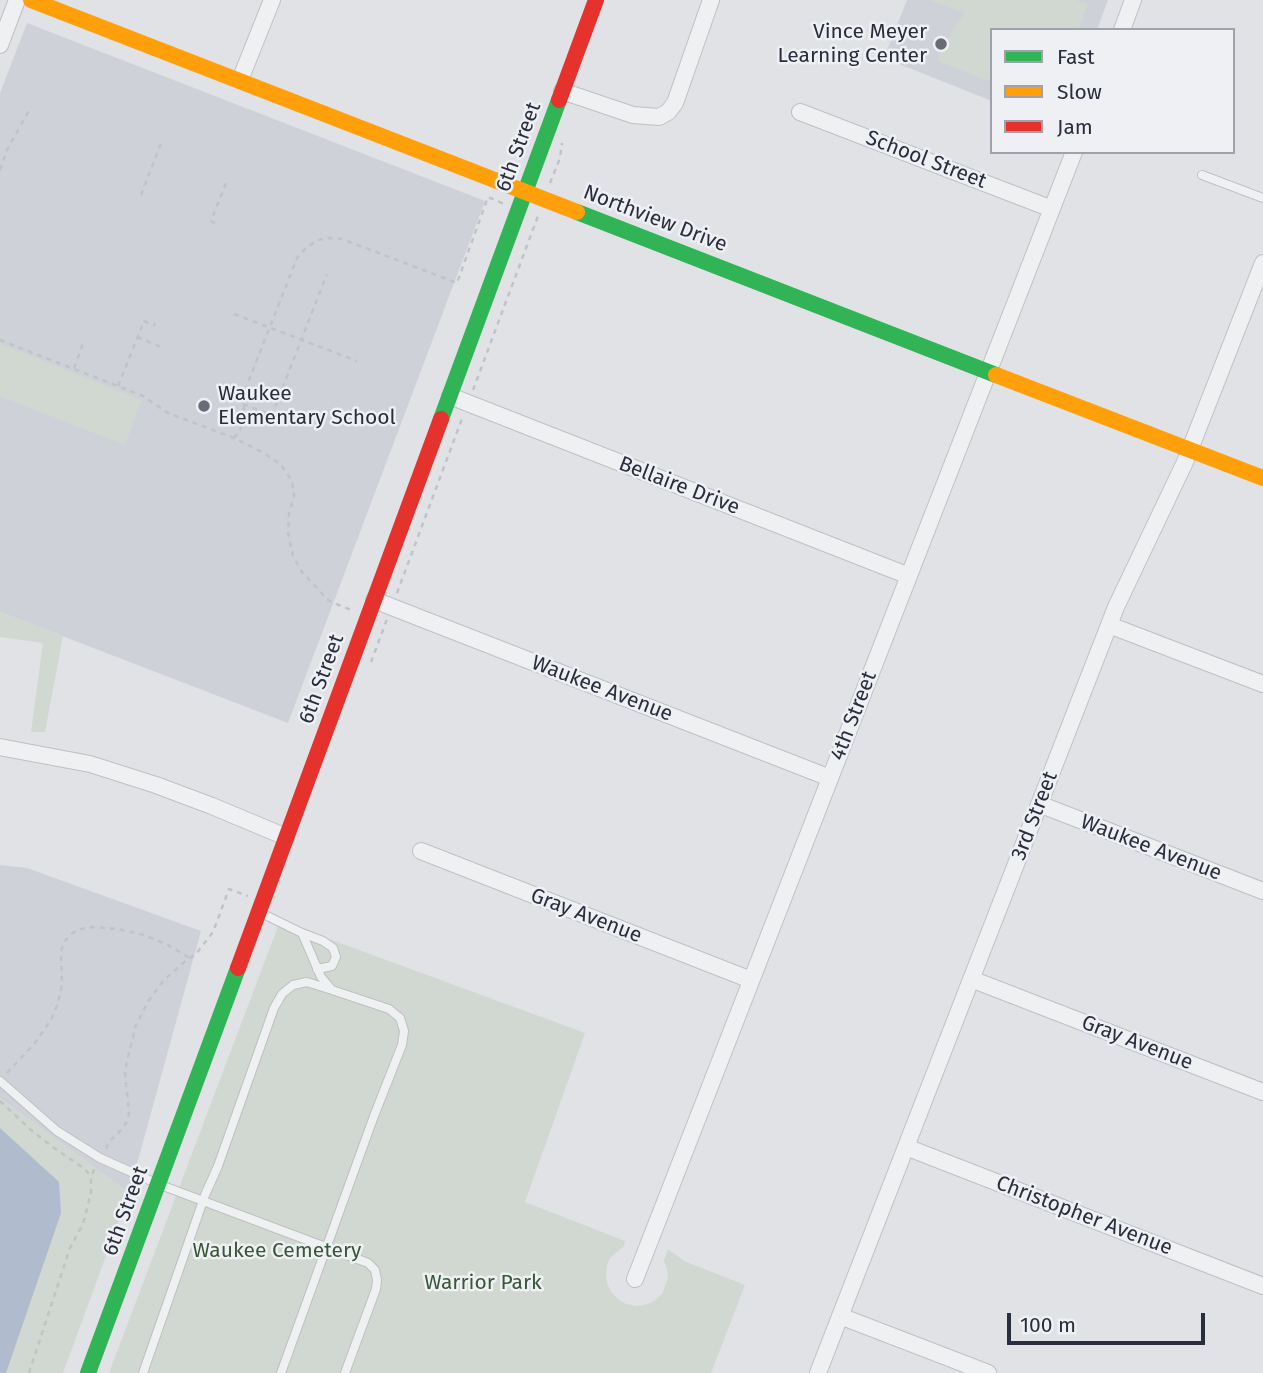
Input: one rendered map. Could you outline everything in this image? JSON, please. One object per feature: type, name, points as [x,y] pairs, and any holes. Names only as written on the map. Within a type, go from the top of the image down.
[{"type":"main road","name":"Northview Drive","points":[[31,0],[1263,478]]},
{"type":"main road","name":"6th Street","points":[[88,1373],[596,0]]},
{"type":"street","points":[[0,45],[17,0]]},
{"type":"street","points":[[240,80],[272,0]]},
{"type":"street","points":[[562,91],[633,115],[659,117],[668,112],[675,103],[711,0]]},
{"type":"street","points":[[1123,28],[1133,0]]},
{"type":"street","name":"School Street","points":[[800,112],[1052,209]]},
{"type":"street","name":"4th Street","points":[[635,1279],[1073,154]]},
{"type":"street","name":"3rd Street","points":[[818,1373],[1109,625],[1191,449],[1263,263]]},
{"type":"street","name":"Bellaire Drive","points":[[450,396],[909,576]]},
{"type":"street","name":"Waukee Avenue","points":[[374,600],[830,778]]},
{"type":"street","points":[[1109,625],[1263,684]]},
{"type":"street","points":[[0,747],[90,764],[167,789],[286,837]]},
{"type":"street","name":"Waukee Avenue","points":[[1039,804],[1263,891]]},
{"type":"street","name":"Gray Avenue","points":[[421,851],[751,980]]},
{"type":"street","name":"Gray Avenue","points":[[971,979],[1263,1092]]},
{"type":"street","name":"Christopher Avenue","points":[[906,1147],[1263,1286]]},
{"type":"street","points":[[840,1316],[988,1373]]},
{"type":"lane","points":[[1202,175],[1263,198]]},
{"type":"lane","points":[[259,912],[323,940],[333,948],[336,957],[332,966],[317,969]]},
{"type":"lane","points":[[302,933],[321,977],[332,990]]},
{"type":"lane","points":[[144,1373],[203,1201],[274,1008],[282,994],[293,985],[307,982],[389,1009],[400,1018],[404,1031],[402,1045],[281,1373]]},
{"type":"lane","points":[[0,1081],[57,1130],[100,1158],[158,1184],[368,1264],[375,1270],[376,1289],[345,1373]]},
{"type":"path","points":[[0,170],[7,150],[31,107]]},
{"type":"path","points":[[548,189],[560,158],[563,136]]},
{"type":"path","points":[[141,195],[160,143]]},
{"type":"path","points":[[215,223],[211,221],[226,183]]},
{"type":"path","points":[[234,438],[241,428],[247,385],[297,258],[305,248],[317,240],[342,239],[457,283],[488,197],[502,203]]},
{"type":"path","points":[[243,404],[272,415],[327,274]]},
{"type":"path","points":[[234,314],[357,361]]},
{"type":"path","points":[[118,386],[144,321],[154,325],[155,323]]},
{"type":"path","points":[[137,337],[162,347]]},
{"type":"path","points":[[0,340],[143,396],[168,413],[234,438],[281,465],[292,481],[294,496],[288,533],[293,556],[302,572],[328,601],[352,610]]},
{"type":"path","points":[[73,368],[83,341]]},
{"type":"path","points":[[0,1081],[34,1044],[51,1020],[62,985],[61,951],[71,934],[92,927],[118,929],[166,943],[190,958],[212,932],[229,889],[250,896]]},
{"type":"path","points":[[0,1101],[46,1142],[85,1168],[91,1178]]},
{"type":"shaded area","name":"Vince Meyer Learning Center","points":[[907,0],[1108,0],[1098,28],[990,28],[990,100],[884,58]]},
{"type":"shaded area","name":"Waukee Elementary School","points":[[27,23],[485,201],[288,723],[0,612],[0,93]]},
{"type":"shaded area","points":[[0,865],[27,868],[201,931],[129,1193],[0,1098]]},
{"type":"green space","points":[[930,0],[1075,0],[1088,4],[1079,28],[990,28],[990,81],[937,61],[947,38],[965,13]]},
{"type":"green space","points":[[0,344],[142,400],[125,445],[0,396]]},
{"type":"green space","points":[[0,612],[63,636],[45,732],[31,732],[43,643],[0,637]]},
{"type":"green space","points":[[280,921],[585,1033],[525,1202],[625,1241],[624,1246],[610,1258],[606,1275],[611,1292],[626,1304],[645,1305],[662,1294],[668,1278],[664,1261],[668,1249],[684,1261],[745,1285],[711,1373],[109,1373]]},
{"type":"green space","points":[[0,1098],[129,1193],[63,1373],[0,1373]]},
{"type":"water","points":[[0,1128],[59,1182],[61,1213],[6,1373],[0,1373]]},
{"type":"traffic: fast","points":[[441,419],[559,100]]},
{"type":"traffic: fast","points":[[577,212],[996,375]]},
{"type":"traffic: fast","points":[[88,1373],[238,968]]},
{"type":"traffic: slow","points":[[31,0],[577,212]]},
{"type":"traffic: slow","points":[[996,375],[1263,478]]},
{"type":"traffic: jam","points":[[559,100],[596,0]]},
{"type":"traffic: jam","points":[[238,968],[441,419]]},
{"type":"place","name":"Vince Meyer Learning Center","points":[[941,44]]},
{"type":"place","name":"Waukee Elementary School","points":[[204,406]]},
{"type":"park label","name":"Waukee Cemetery","points":[[277,1251]]},
{"type":"park label","name":"Warrior Park","points":[[483,1283]]}]
